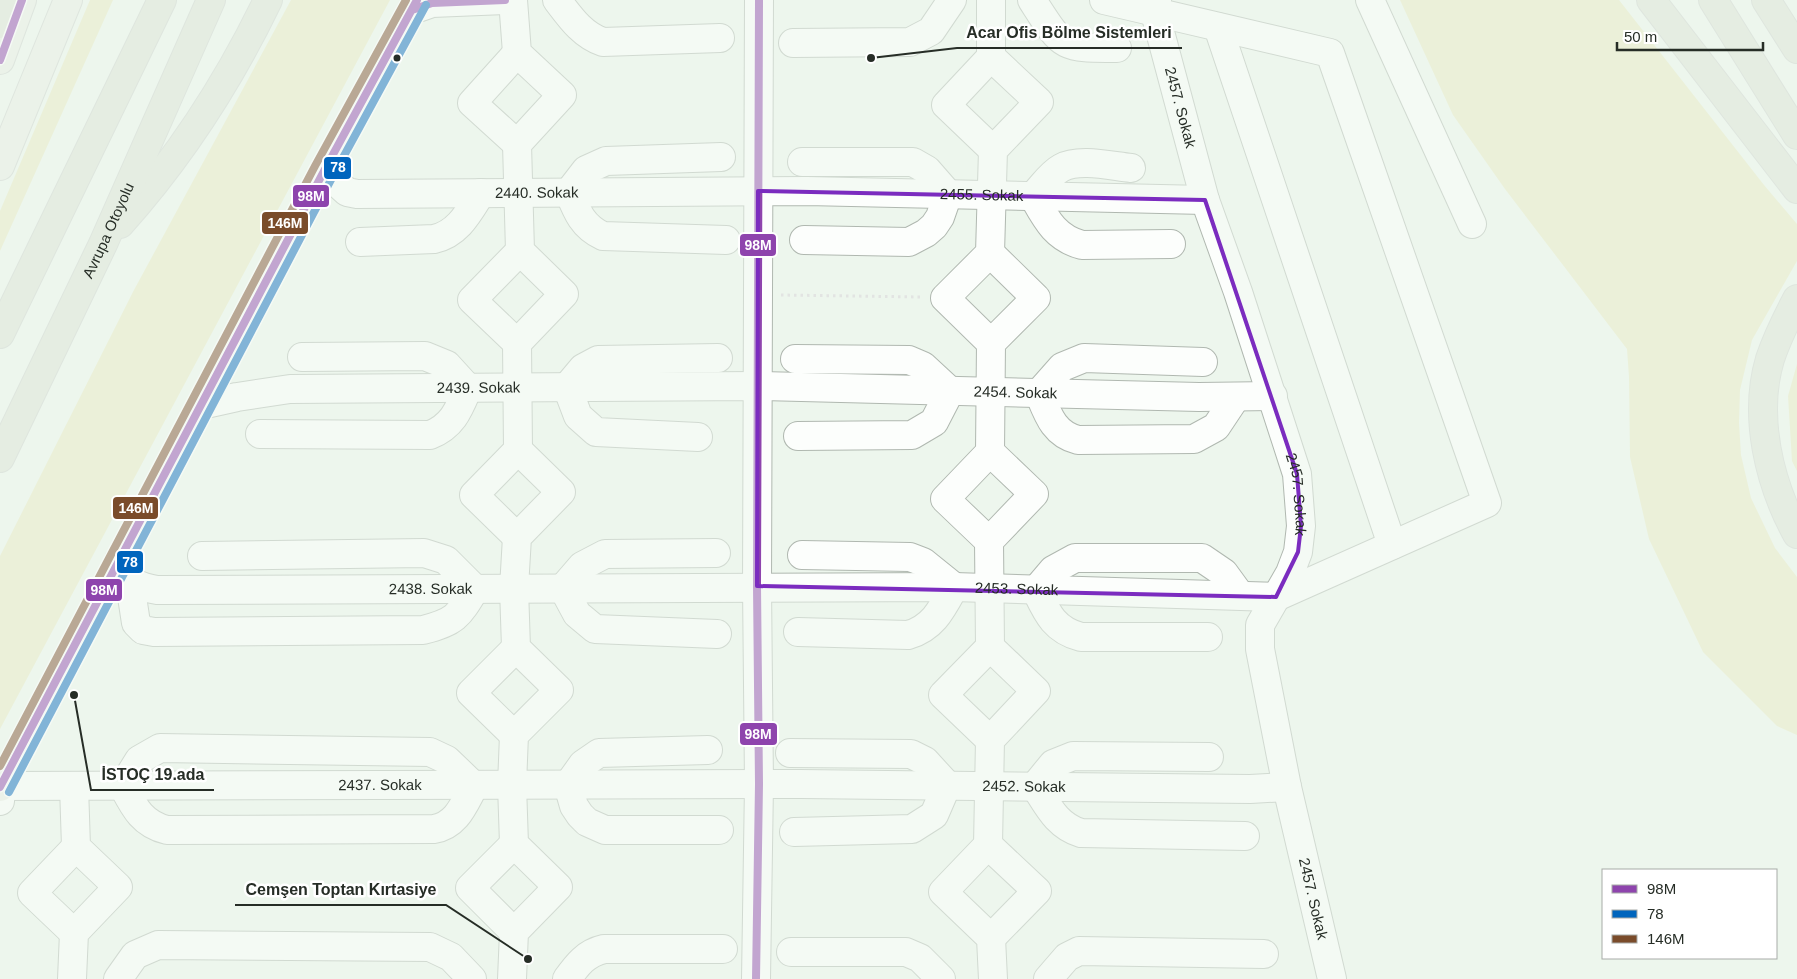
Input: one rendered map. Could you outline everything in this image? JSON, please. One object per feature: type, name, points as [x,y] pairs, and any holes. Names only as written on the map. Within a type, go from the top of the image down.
[{"type":"highway","points":[[0,24],[11,0]]},
{"type":"highway","points":[[98,129],[143,0]]},
{"type":"highway","points":[[0,334],[162,0]]},
{"type":"highway","name":"Avrupa Otoyolu","points":[[0,458],[103,244],[211,0]]},
{"type":"highway","points":[[193,41],[225,0]]},
{"type":"highway","points":[[103,244],[170,165],[223,84],[268,0]]},
{"type":"highway","points":[[1651,0],[1797,189]]},
{"type":"highway","points":[[1713,0],[1797,134]]},
{"type":"highway","points":[[1766,0],[1797,49]]},
{"type":"highway","points":[[1797,299],[1770,360],[1764,408],[1768,459],[1776,489],[1797,534]]},
{"type":"main road","points":[[0,60],[22,0]]},
{"type":"main road","points":[[0,148],[49,0]]},
{"type":"main road","points":[[0,166],[68,0]]},
{"type":"main road","points":[[0,791],[124,568],[201,405],[414,5]]},
{"type":"street","points":[[414,5],[505,0]]},
{"type":"street","points":[[513,0],[517,53],[562,95],[517,144],[517,193],[520,251],[564,294],[517,343]]},
{"type":"street","points":[[557,0],[580,28],[595,40],[603,42],[720,38]]},
{"type":"street","points":[[756,979],[759,784],[757,586],[759,0]]},
{"type":"street","points":[[793,43],[910,42],[931,31],[952,0]]},
{"type":"street","points":[[991,0],[991,57],[946,105],[993,150]]},
{"type":"street","points":[[1032,0],[1050,28],[1065,43],[1076,48],[1117,48]]},
{"type":"street","points":[[1104,0],[1156,6],[1218,27],[1330,53],[1487,503],[1276,596]]},
{"type":"street","points":[[1370,0],[1472,224]]},
{"type":"street","name":"2457. Sokak","points":[[1156,6],[1205,200],[1273,396],[1297,474],[1301,526],[1298,552],[1290,573],[1260,624],[1260,649],[1287,786],[1332,979]]},
{"type":"street","points":[[1218,27],[1392,545]]},
{"type":"street","points":[[517,53],[472,103],[517,144]]},
{"type":"street","points":[[991,57],[1039,102],[993,150],[990,253],[945,298],[991,343]]},
{"type":"street","points":[[721,157],[606,161],[586,170],[569,192],[580,220],[587,227],[603,236],[726,240]]},
{"type":"street","points":[[802,162],[913,162],[928,170],[948,194],[940,217],[934,226],[926,233],[909,242],[804,240]]},
{"type":"street","points":[[1131,168],[1080,164],[1066,166],[1054,173],[1033,196],[1050,226],[1063,238],[1072,242],[1082,245],[1171,244]]},
{"type":"street","name":"2440. Sokak","points":[[324,171],[347,192],[357,194],[758,191]]},
{"type":"street","name":"2455. Sokak","points":[[758,191],[1205,200]]},
{"type":"street","points":[[360,242],[434,239],[446,235],[466,217],[482,193]]},
{"type":"street","points":[[517,537],[474,494],[518,450],[517,343],[472,300],[520,251]]},
{"type":"street","points":[[989,541],[945,499],[990,452],[989,392],[991,343],[1036,298],[990,253]]},
{"type":"street","points":[[260,434],[430,435],[442,429],[454,419],[468,388],[447,365],[425,356],[302,357]]},
{"type":"street","points":[[698,437],[602,434],[596,432],[583,423],[578,416],[568,387],[583,368],[598,360],[718,358]]},
{"type":"street","points":[[1203,362],[1084,358],[1062,367],[1039,393],[1050,421],[1056,429],[1064,435],[1078,440],[1194,439],[1216,427],[1236,397]]},
{"type":"street","points":[[795,359],[909,360],[923,366],[950,391],[934,422],[912,435],[798,436]]},
{"type":"street","name":"2439. Sokak","points":[[201,405],[237,396],[290,389],[758,386]]},
{"type":"street","name":"2454. Sokak","points":[[758,386],[1236,397],[1273,396]]},
{"type":"street","points":[[512,979],[514,932],[558,887],[514,844],[512,785],[514,735],[559,690],[516,648],[514,588],[517,537],[561,492],[518,450]]},
{"type":"street","points":[[990,452],[1034,494],[989,541],[990,647],[1036,691],[990,740],[988,844],[943,892],[991,938],[993,979]]},
{"type":"street","points":[[124,568],[136,623],[143,630],[154,632],[422,630],[445,625],[460,614],[475,589],[446,560],[424,553],[202,556]]},
{"type":"street","points":[[716,553],[605,554],[582,566],[563,588],[577,614],[595,628],[717,634]]},
{"type":"street","points":[[798,632],[908,635],[933,622],[954,587],[923,562],[910,557],[802,555]]},
{"type":"street","points":[[1208,637],[1081,637],[1072,635],[1063,631],[1049,618],[1036,590],[1052,570],[1075,558],[1202,558],[1224,573],[1240,595]]},
{"type":"street","name":"2438. Sokak","points":[[124,568],[139,587],[157,590],[757,586]]},
{"type":"street","name":"2453. Sokak","points":[[757,586],[954,587],[1276,596]]},
{"type":"street","points":[[990,647],[943,696],[990,740]]},
{"type":"street","points":[[514,735],[471,693],[516,648]]},
{"type":"street","points":[[160,748],[430,752],[447,760],[474,786],[455,819],[446,825],[434,828],[167,830],[141,818],[123,786],[139,760],[160,748]]},
{"type":"street","points":[[708,750],[605,751],[588,759],[568,785],[574,806],[580,815],[588,822],[605,830],[719,830]]},
{"type":"street","points":[[790,752],[912,754],[925,760],[947,785],[934,815],[912,829],[794,832]]},
{"type":"street","points":[[1209,757],[1072,756],[1053,764],[1035,786],[1058,821],[1081,834],[1245,836]]},
{"type":"street","name":"2437. Sokak","points":[[0,791],[74,786],[759,784]]},
{"type":"street","name":"2452. Sokak","points":[[759,784],[1250,788],[1287,786]]},
{"type":"street","points":[[72,979],[74,933],[118,887],[76,847],[74,786]]},
{"type":"street","points":[[514,844],[470,888],[514,932]]},
{"type":"street","points":[[988,844],[1037,891],[991,938]]},
{"type":"street","points":[[74,933],[32,893],[76,847]]},
{"type":"street","points":[[118,979],[129,960],[150,947],[207,945],[430,947],[451,957],[472,979]]},
{"type":"street","points":[[567,979],[583,958],[604,949],[723,949]]},
{"type":"street","points":[[1048,979],[1067,957],[1079,951],[1264,954]]},
{"type":"street","points":[[791,952],[906,952],[920,958],[941,979]]},
{"type":"path","points":[[758,295],[945,298]]},
{"type":"highlighted area","points":[[758,191],[1205,200],[1297,474],[1301,526],[1298,552],[1276,597],[757,586]]},
{"type":"green space","points":[[90,0],[113,0],[0,251],[0,211]]},
{"type":"green space","points":[[291,0],[390,0],[0,729],[0,556],[134,290]]},
{"type":"green space","points":[[1400,0],[1619,0],[1764,185],[1797,224],[1797,261],[1752,340],[1740,390],[1739,423],[1741,455],[1751,498],[1775,548],[1797,577],[1797,735],[1777,726],[1703,652],[1649,539],[1630,457],[1627,349],[1505,189],[1453,115]]},
{"type":"green space","points":[[1797,364],[1797,471],[1792,461],[1788,396]]},
{"type":"transit line","name":"98M","points":[[0,60],[22,0]]},
{"type":"transit line","name":"146M","points":[[0,766],[315,166],[406,0]]},
{"type":"transit line","name":"98M","points":[[0,787],[324,171],[417,0]]},
{"type":"transit line","name":"98M","points":[[412,10],[432,3],[505,0]]},
{"type":"transit line","name":"98M","points":[[756,979],[759,784],[757,586],[759,0]]},
{"type":"transit line","name":"78","points":[[9,792],[333,176],[426,5]]},
{"type":"place","name":"Acar Ofis Bölme Sistemleri","points":[[871,58]]},
{"type":"place","name":"İSTOÇ 19.ada","points":[[74,695]]},
{"type":"place","name":"Cemşen Toptan Kırtasiye","points":[[528,959]]}]
